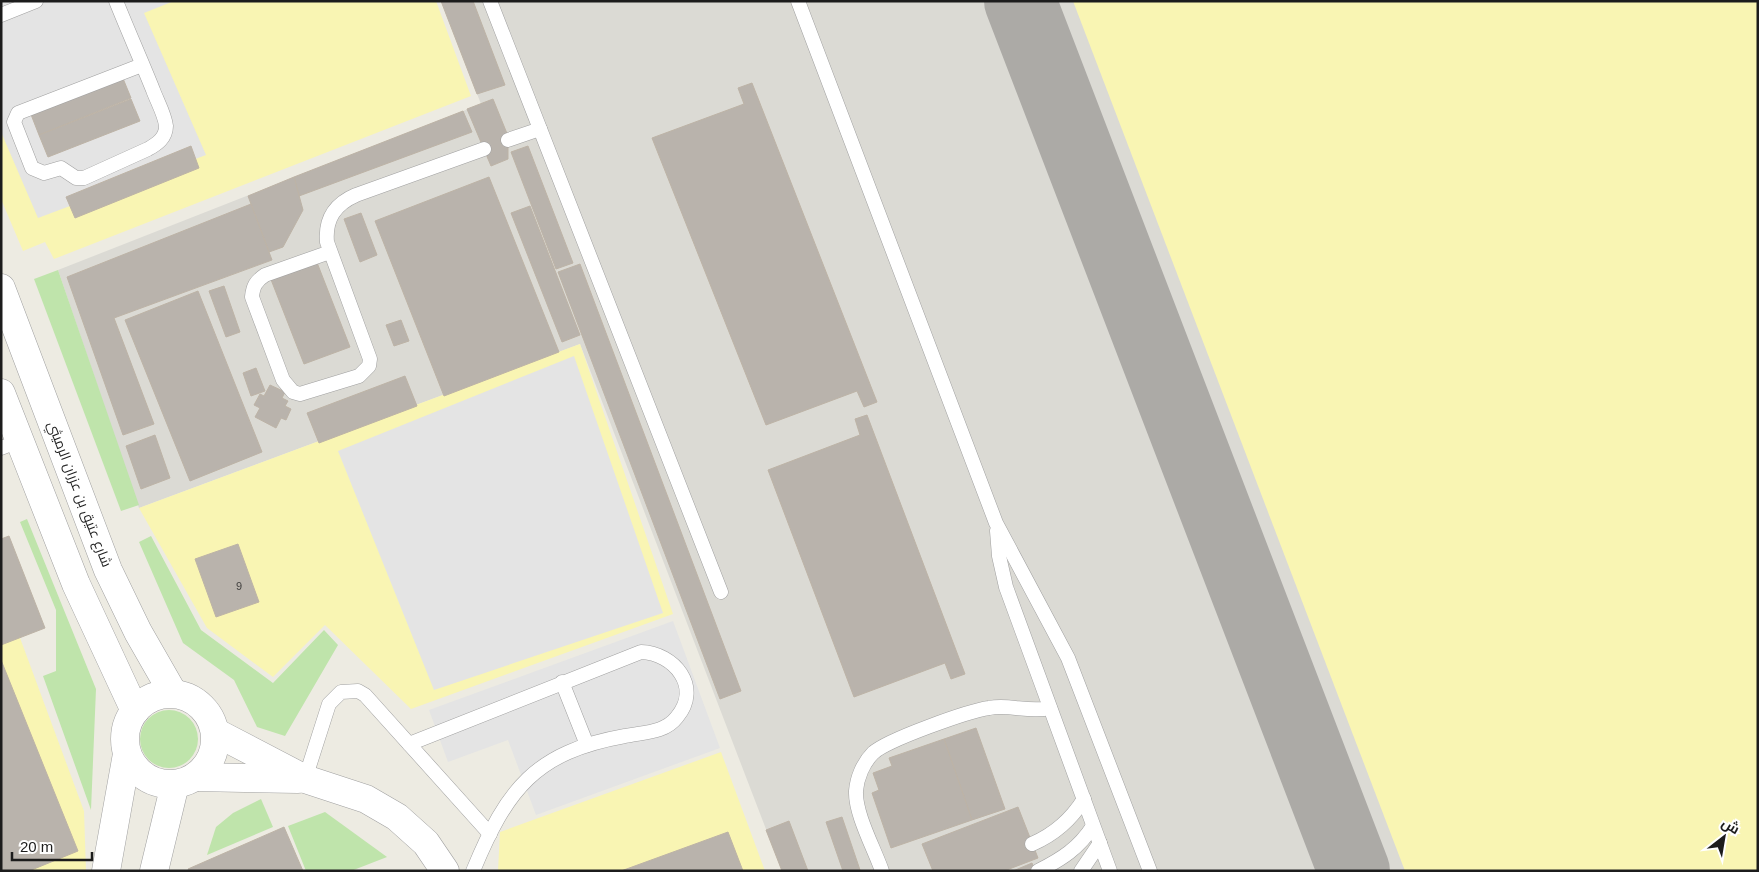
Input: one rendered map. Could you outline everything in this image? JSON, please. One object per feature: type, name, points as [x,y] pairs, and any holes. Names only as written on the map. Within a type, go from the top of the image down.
[{"type":"street","name":"شارع عتيق بن عزران الرميثي","points":[[1,288],[108,570],[138,632],[173,693]]},
{"type":"street","points":[[1,393],[10,444],[135,711]]},
{"type":"street","points":[[106,871],[127,754],[124,739],[126,724],[144,701],[158,694],[173,693],[192,700],[201,706],[212,722],[215,732],[215,745],[212,758],[204,768],[185,781],[154,871]]},
{"type":"street","points":[[215,732],[304,779],[366,799],[397,817],[426,842],[445,871]]},
{"type":"street","points":[[127,754],[141,774],[152,781],[304,779]]},
{"type":"lane","points":[[1,15],[36,1]]},
{"type":"lane","points":[[116,1],[142,65],[166,127],[164,137],[157,144],[84,178],[76,178],[61,168],[44,173],[32,168],[14,122],[18,113],[142,65]]},
{"type":"lane","points":[[490,1],[721,592]]},
{"type":"lane","points":[[798,1],[996,523],[1068,658],[1150,871]]},
{"type":"lane","points":[[508,140],[540,128]]},
{"type":"lane","points":[[330,252],[265,275],[258,280],[253,288],[252,297],[283,380],[293,392],[300,394],[359,376],[368,366],[369,352],[327,242],[328,222],[339,205],[346,199],[484,149]]},
{"type":"lane","points":[[996,523],[999,556],[1006,587],[1110,871]]},
{"type":"lane","points":[[409,744],[640,652],[654,653],[666,658],[677,667],[684,679],[686,692],[684,706],[677,717],[667,726],[654,732],[620,736],[587,745],[551,760],[532,774],[515,791],[490,834],[473,871]]},
{"type":"lane","points":[[562,682],[587,745]]},
{"type":"lane","points":[[304,779],[329,704],[341,692],[358,692],[365,696],[490,834]]},
{"type":"lane","points":[[882,871],[857,804],[858,778],[872,754],[895,740],[981,709],[1000,707],[1029,711],[1050,708]]},
{"type":"lane","points":[[1032,844],[1066,823],[1084,799]]},
{"type":"lane","points":[[1038,871],[1061,860],[1074,850],[1093,826]]},
{"type":"lane","points":[[1081,871],[1100,843]]},
{"type":"shaded area","points":[[1,1],[174,1],[144,13],[206,155],[38,218],[1,132]]},
{"type":"shaded area","points":[[441,1],[1758,1],[1758,871],[782,871],[580,344],[139,508],[58,270],[481,104]]},
{"type":"shaded area","points":[[574,356],[663,613],[434,690],[338,451]]},
{"type":"shaded area","points":[[673,621],[720,748],[536,815],[508,740],[448,762],[429,710]]},
{"type":"green space","points":[[58,270],[139,505],[121,511],[34,279]]},
{"type":"green space","points":[[27,519],[96,689],[91,810],[43,676],[56,671],[56,610],[20,522]]},
{"type":"green space","points":[[151,536],[201,630],[273,683],[324,630],[338,645],[285,736],[257,727],[234,680],[183,643],[139,542]]},
{"type":"green space","points":[[169,710],[180,712],[193,723],[198,739],[196,750],[185,763],[169,768],[158,766],[145,755],[140,739],[142,728],[153,715]]},
{"type":"green space","points":[[261,799],[273,827],[207,855],[216,827],[233,813]]},
{"type":"green space","points":[[325,812],[387,857],[351,871],[306,871],[288,826]]},
{"type":"sand","points":[[1,1],[436,1],[471,96],[54,259],[45,242],[23,251],[1,199]]},
{"type":"sand","points":[[1073,1],[1758,1],[1758,871],[1405,871]]},
{"type":"sand","points":[[580,344],[673,614],[411,709],[325,625],[273,677],[207,628],[139,508]]},
{"type":"sand","points":[[6,600],[84,811],[86,871],[1,871],[1,602]]},
{"type":"sand","points":[[721,752],[765,871],[498,871],[500,832]]},
{"type":"building","points":[[441,1],[473,1],[505,85],[477,94]]},
{"type":"building","points":[[122,76],[131,98],[39,135],[30,112]]},
{"type":"building","points":[[752,83],[877,402],[864,407],[857,391],[766,425],[652,138],[744,104],[738,88]]},
{"type":"building","points":[[131,99],[140,121],[48,157],[39,135]]},
{"type":"building","points":[[493,99],[508,136],[508,159],[491,166],[467,109]]},
{"type":"building","points":[[463,111],[472,132],[299,196],[294,177]]},
{"type":"building","points":[[191,146],[199,168],[75,218],[66,197]]},
{"type":"building","points":[[528,146],[573,263],[556,269],[511,152]]},
{"type":"building","points":[[294,177],[303,210],[283,247],[269,252],[248,196]]},
{"type":"building","points":[[489,177],[559,352],[444,396],[375,221]]},
{"type":"building","points":[[251,204],[272,260],[114,318],[154,424],[123,435],[67,277]]},
{"type":"building","points":[[530,206],[580,335],[562,342],[511,213]]},
{"type":"building","points":[[361,213],[377,255],[360,262],[344,219]]},
{"type":"building","points":[[316,260],[350,347],[304,364],[270,277]]},
{"type":"building","points":[[580,264],[741,691],[720,699],[558,272]]},
{"type":"building","points":[[224,286],[240,332],[226,337],[209,291]]},
{"type":"building","points":[[198,291],[262,452],[190,481],[125,320]]},
{"type":"building","points":[[401,320],[409,341],[394,346],[386,325]]},
{"type":"building","points":[[256,368],[265,391],[251,396],[243,373]]},
{"type":"building","points":[[405,376],[417,406],[319,443],[307,413]]},
{"type":"building","points":[[270,385],[285,392],[282,398],[288,401],[285,406],[291,409],[286,420],[281,418],[276,428],[255,417],[260,408],[254,405],[260,394],[264,396]]},
{"type":"building","points":[[867,415],[965,674],[951,679],[945,663],[854,697],[768,470],[860,435],[855,419]]},
{"type":"building","points":[[155,435],[170,478],[141,489],[126,446]]},
{"type":"building","points":[[9,536],[45,628],[1,645],[1,539]]},
{"type":"building","points":[[238,544],[259,602],[216,617],[195,559]]},
{"type":"building","points":[[1,660],[78,851],[29,871],[1,871]]},
{"type":"building","points":[[976,728],[1005,809],[972,820],[944,739]]},
{"type":"building","points":[[944,739],[972,820],[891,848],[872,793],[879,790],[873,773],[892,766],[889,758]]},
{"type":"building","points":[[1018,807],[1038,858],[1004,871],[933,871],[922,844]]},
{"type":"building","points":[[842,817],[860,870],[857,871],[843,871],[826,822]]},
{"type":"building","points":[[789,821],[808,871],[782,871],[766,830]]},
{"type":"building","points":[[284,827],[303,871],[189,871],[188,869]]},
{"type":"building","points":[[728,832],[743,871],[621,871]]},
{"type":"building","points":[[1032,863],[1035,871],[1013,871]]},
{"type":"taxiway","points":[[1020,1],[1354,871]]}]
